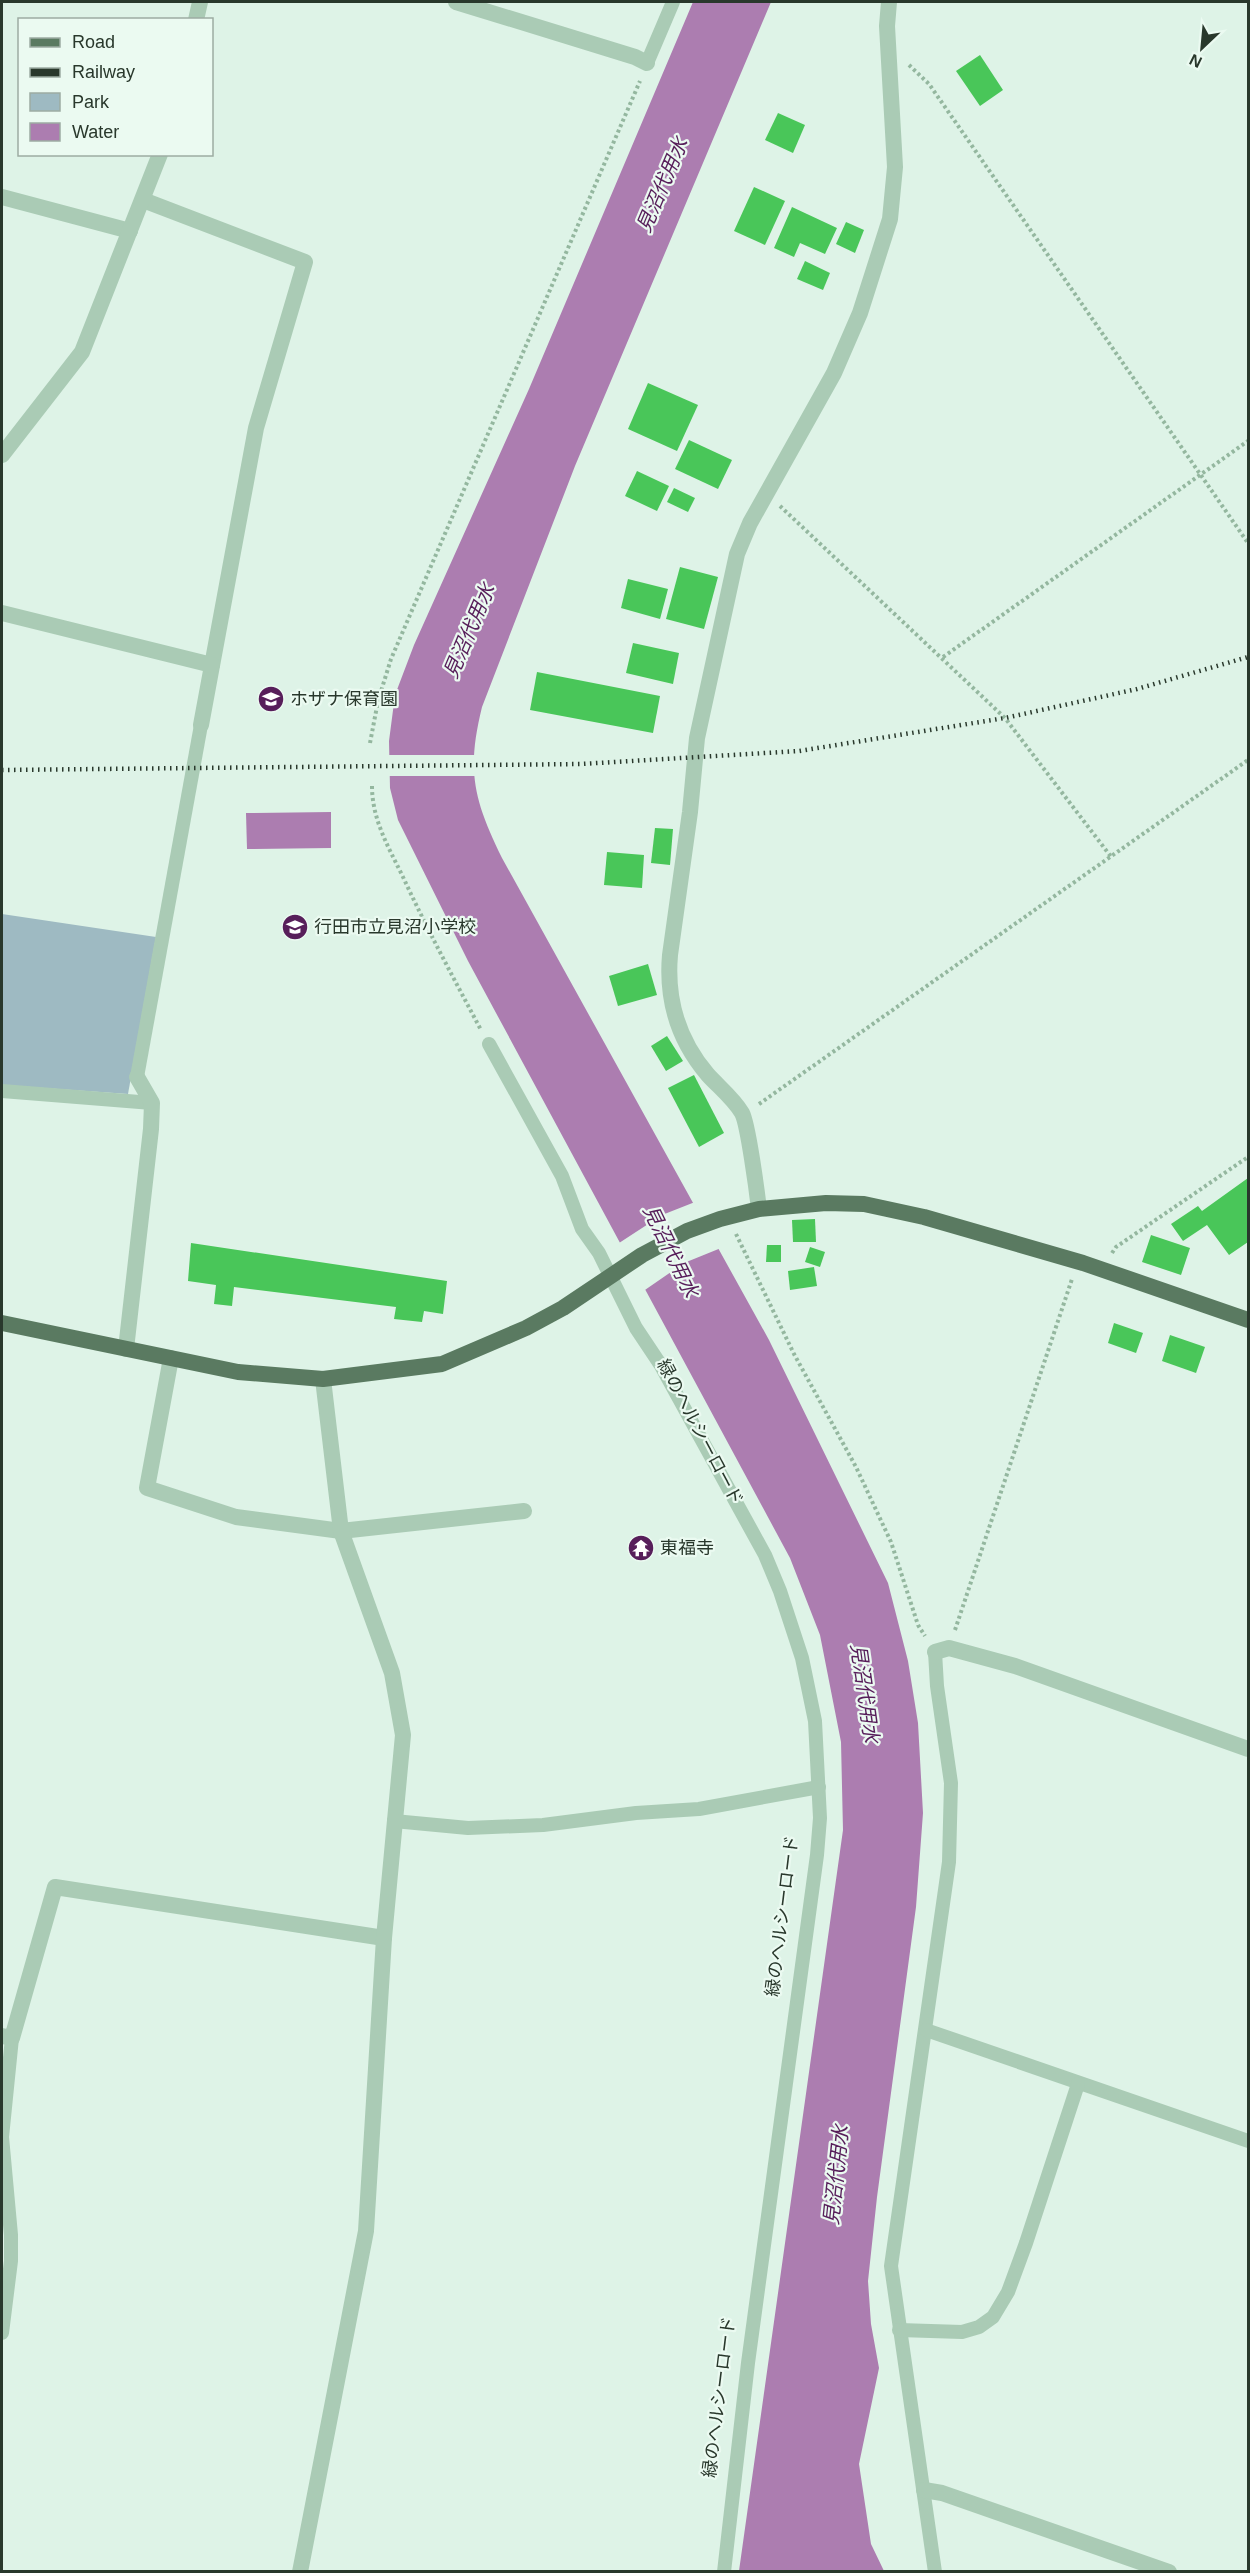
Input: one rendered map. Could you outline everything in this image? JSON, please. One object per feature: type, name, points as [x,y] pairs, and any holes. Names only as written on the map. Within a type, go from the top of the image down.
[{"type":"main road","points":[[2,1323],[238,1372],[323,1379],[442,1364],[526,1328],[661,1245],[724,1217],[759,1209],[826,1203],[892,1209],[1105,1270],[1248,1320]]},
{"type":"street","points":[[196,18],[200,2]]},
{"type":"street","points":[[456,2],[635,57],[647,63]]},
{"type":"street","points":[[759,1209],[743,1114],[702,1067],[688,1047],[671,1007],[668,974],[697,738],[736,554],[834,373],[860,313],[884,243],[894,194],[888,51],[889,2]]},
{"type":"street","points":[[2,455],[82,352],[159,156]]},
{"type":"street","points":[[2,197],[130,231]]},
{"type":"street","points":[[143,200],[305,262],[256,428],[201,725]]},
{"type":"street","points":[[2,613],[212,664]]},
{"type":"street","points":[[126,1349],[152,1103],[137,1077]]},
{"type":"street","points":[[171,1358],[147,1488],[236,1517],[341,1531],[524,1510]]},
{"type":"street","points":[[300,2571],[366,2231],[384,1938],[403,1735],[392,1673],[341,1531],[323,1379]]},
{"type":"street","points":[[942,1650],[1014,1666],[1248,1749]]},
{"type":"street","points":[[7,2037],[55,1887],[384,1938]]},
{"type":"street","points":[[924,2490],[942,2493],[1169,2571]]},
{"type":"lane","points":[[647,63],[673,2]]},
{"type":"lane","points":[[137,1077],[201,725]]},
{"type":"lane","points":[[489,1044],[562,1176],[582,1229],[615,1275],[765,1556],[780,1591],[799,1648],[811,1700],[819,1787],[817,1855],[748,2363],[724,2571]]},
{"type":"lane","points":[[2,1091],[152,1103]]},
{"type":"lane","points":[[935,2571],[891,2266],[950,1850],[951,1783],[937,1686],[942,1650]]},
{"type":"lane","points":[[394,1821],[468,1828],[543,1825],[636,1813],[699,1809],[819,1787]]},
{"type":"lane","points":[[926,2030],[1248,2141]]},
{"type":"lane","points":[[2,2333],[11,2252],[2,2137],[7,2037]]},
{"type":"lane","points":[[899,2330],[962,2332],[979,2327],[993,2317],[1008,2292],[1026,2243],[1078,2084]]},
{"type":"path","points":[[888,51],[916,69],[929,84],[1199,476],[1248,543]]},
{"type":"path","points":[[370,743],[378,701],[391,659],[647,63]]},
{"type":"path","points":[[943,657],[1248,441]]},
{"type":"path","points":[[767,493],[943,657],[1020,736],[1112,858]]},
{"type":"path","points":[[743,1114],[1112,858],[1248,760]]},
{"type":"path","points":[[372,786],[372,806],[379,827],[430,937],[489,1044]]},
{"type":"path","points":[[1105,1270],[1116,1247],[1248,1157]]},
{"type":"path","points":[[724,1217],[856,1467],[891,1542],[918,1625],[942,1650],[1077,1262]]},
{"type":"green space","points":[[2,914],[156,937],[128,1094],[2,1085]]},
{"type":"water","name":"見沼代用水","points":[[693,2],[771,2],[575,466],[482,707],[474,750],[475,785],[492,838],[502,858],[769,1340],[888,1583],[908,1661],[918,1723],[923,1813],[916,1907],[868,2281],[871,2324],[879,2368],[859,2464],[871,2544],[884,2571],[739,2571],[843,1830],[841,1742],[820,1635],[790,1558],[468,961],[398,820],[390,788],[389,741],[395,695],[414,645],[529,389]]},
{"type":"water","points":[[331,812],[331,848],[247,849],[246,813]]},
{"type":"pier","points":[[387,755],[477,755],[477,776],[387,776]]},
{"type":"pier","points":[[695,1202],[721,1248],[684,1263],[642,1292],[616,1245],[662,1215]]},
{"type":"building","points":[[980,55],[1003,90],[980,106],[956,71]]},
{"type":"building","points":[[778,113],[805,125],[793,153],[765,140]]},
{"type":"building","points":[[754,187],[785,201],[765,245],[734,231]]},
{"type":"building","points":[[792,207],[837,228],[825,254],[800,243],[794,257],[774,248]]},
{"type":"building","points":[[846,222],[864,230],[855,253],[836,244]]},
{"type":"building","points":[[805,261],[830,273],[823,290],[797,279]]},
{"type":"building","points":[[648,383],[698,405],[677,451],[628,429]]},
{"type":"building","points":[[689,440],[732,460],[718,489],[675,469]]},
{"type":"building","points":[[637,471],[669,486],[657,511],[625,496]]},
{"type":"building","points":[[674,488],[695,498],[688,512],[667,502]]},
{"type":"building","points":[[680,567],[718,577],[704,629],[666,619]]},
{"type":"building","points":[[628,579],[668,589],[660,619],[621,608]]},
{"type":"building","points":[[633,643],[679,653],[673,684],[626,673]]},
{"type":"building","points":[[537,672],[660,696],[653,733],[530,710]]},
{"type":"building","points":[[655,828],[673,829],[670,865],[651,863]]},
{"type":"building","points":[[607,852],[644,855],[642,888],[604,885]]},
{"type":"building","points":[[648,964],[657,995],[618,1006],[609,976]]},
{"type":"building","points":[[667,1036],[683,1061],[666,1071],[651,1046]]},
{"type":"building","points":[[694,1075],[724,1133],[699,1147],[668,1088]]},
{"type":"building","points":[[1248,1178],[1248,1242],[1229,1255],[1207,1225],[1183,1241],[1171,1224],[1198,1206],[1202,1211]]},
{"type":"building","points":[[815,1219],[816,1242],[793,1242],[792,1220]]},
{"type":"building","points":[[1151,1235],[1190,1248],[1181,1275],[1142,1262]]},
{"type":"building","points":[[191,1243],[447,1281],[443,1314],[424,1311],[422,1322],[394,1319],[396,1307],[234,1287],[232,1306],[214,1304],[216,1285],[188,1281]]},
{"type":"building","points":[[767,1245],[781,1245],[781,1262],[766,1262]]},
{"type":"building","points":[[810,1247],[825,1252],[820,1267],[805,1262]]},
{"type":"building","points":[[814,1267],[817,1286],[790,1290],[788,1271]]},
{"type":"building","points":[[1114,1323],[1143,1333],[1136,1353],[1108,1343]]},
{"type":"building","points":[[1170,1335],[1205,1347],[1196,1373],[1162,1361]]},
{"type":"railway","points":[[2,770],[581,764],[799,751],[1005,718],[1137,689],[1248,657]]},
{"type":"place","name":"ホザナ保育園","points":[[271,699]]},
{"type":"place","name":"行田市立見沼小学校","points":[[295,927]]},
{"type":"place","name":"東福寺","points":[[641,1548]]}]
